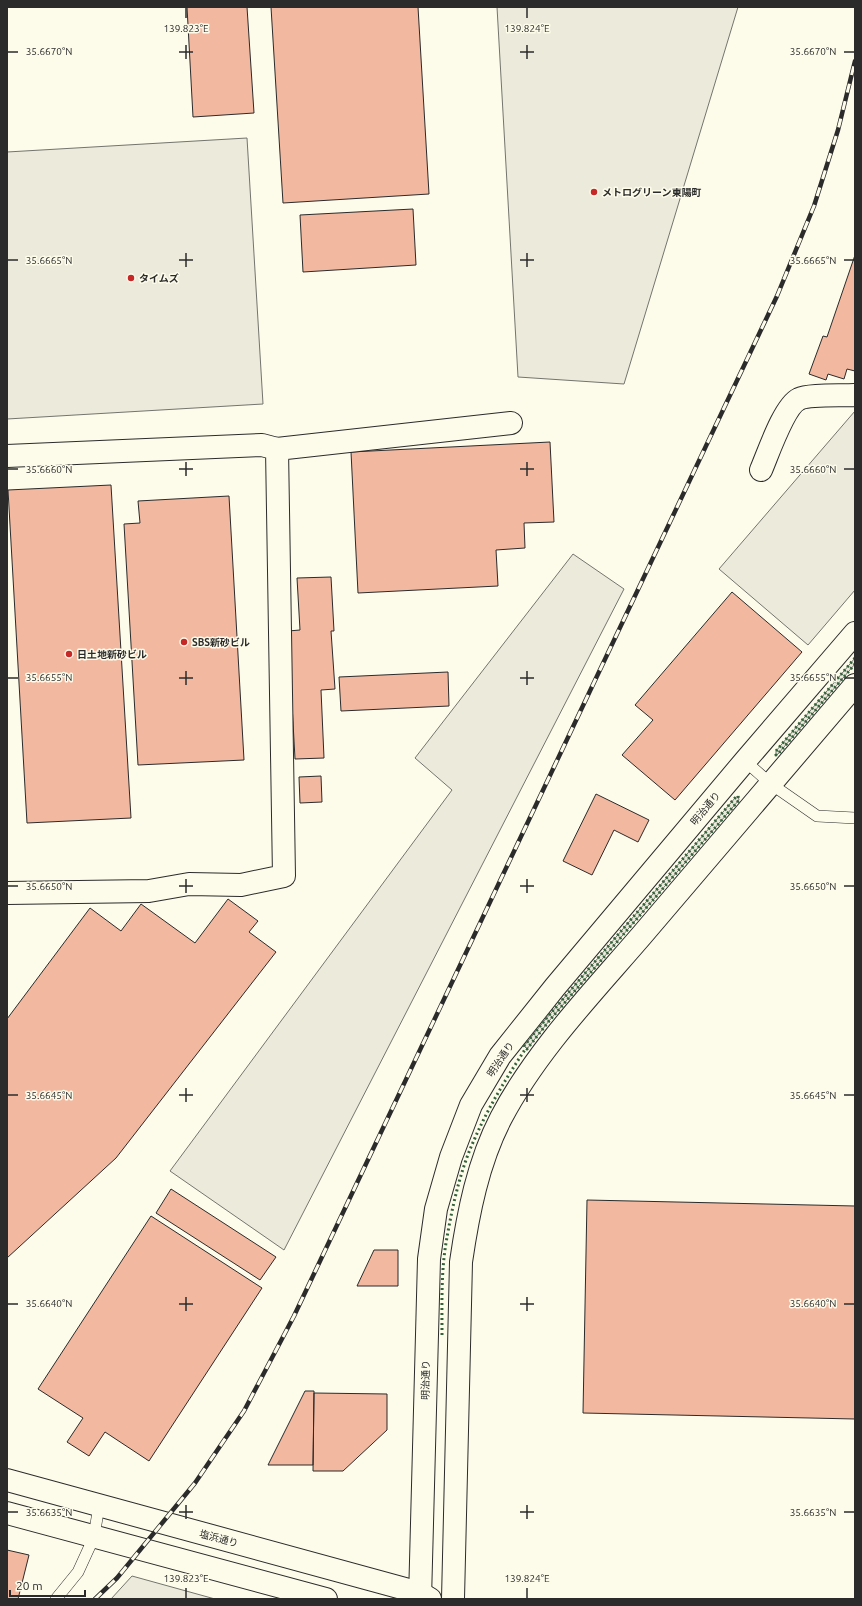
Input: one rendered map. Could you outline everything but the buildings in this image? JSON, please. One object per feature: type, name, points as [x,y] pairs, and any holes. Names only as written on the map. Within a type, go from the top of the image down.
[{"type":"main road","points":[[761,470],[788,409],[799,399],[809,396],[855,395]]},
{"type":"main road","points":[[7,456],[262,445],[277,449],[511,423]]},
{"type":"main road","points":[[7,893],[149,891],[189,884],[240,885],[284,876],[277,449]]},
{"type":"main road","name":"明治通り","points":[[423,1597],[429,1259],[436,1209],[453,1151],[471,1105],[500,1056],[554,987],[855,633]]},
{"type":"main road","points":[[453,1599],[460,1262],[468,1215],[481,1167],[500,1119],[527,1074],[579,1008],[772,784],[855,685]]},
{"type":"main road","name":"塩浜通り","points":[[7,1480],[423,1597]]},
{"type":"main road","points":[[7,1513],[326,1599]]},
{"type":"lane","points":[[745,761],[772,784],[817,816],[855,818]]},
{"type":"lane","points":[[56,1599],[78,1572],[94,1537],[99,1505]]},
{"type":"shaded area","name":"メトログリーン東陽町","points":[[497,7],[738,7],[624,384],[518,377]]},
{"type":"shaded area","name":"タイムズ","points":[[247,138],[263,404],[7,419],[7,152]]},
{"type":"shaded area","points":[[855,411],[855,590],[808,645],[719,569]]},
{"type":"shaded area","points":[[573,554],[624,589],[284,1250],[170,1171],[452,790],[415,758]]},
{"type":"shaded area","points":[[855,658],[855,664],[776,755],[776,751]]},
{"type":"shaded area","points":[[738,796],[739,800],[549,1021],[527,1049],[524,1046],[545,1020]]},
{"type":"shaded area","points":[[132,1576],[215,1599],[111,1599]]},
{"type":"railway","points":[[95,1599],[117,1578],[195,1483],[244,1411],[294,1316],[777,296],[814,206],[838,130],[855,61]]},
{"type":"hedge","points":[[855,658],[776,751],[776,755],[855,664]]},
{"type":"hedge","points":[[738,796],[739,800],[549,1021],[527,1049],[524,1046],[545,1020],[738,796]]},
{"type":"hedge","points":[[442,1335],[444,1254],[457,1189],[465,1163],[480,1126],[492,1103],[526,1048]]},
{"type":"place","name":"メトログリーン東陽町","points":[[594,192]]},
{"type":"place","name":"タイムズ","points":[[131,278]]},
{"type":"place","name":"SBS新砂ビル","points":[[184,642]]},
{"type":"place","name":"日土地新砂ビル","points":[[69,654]]}]
